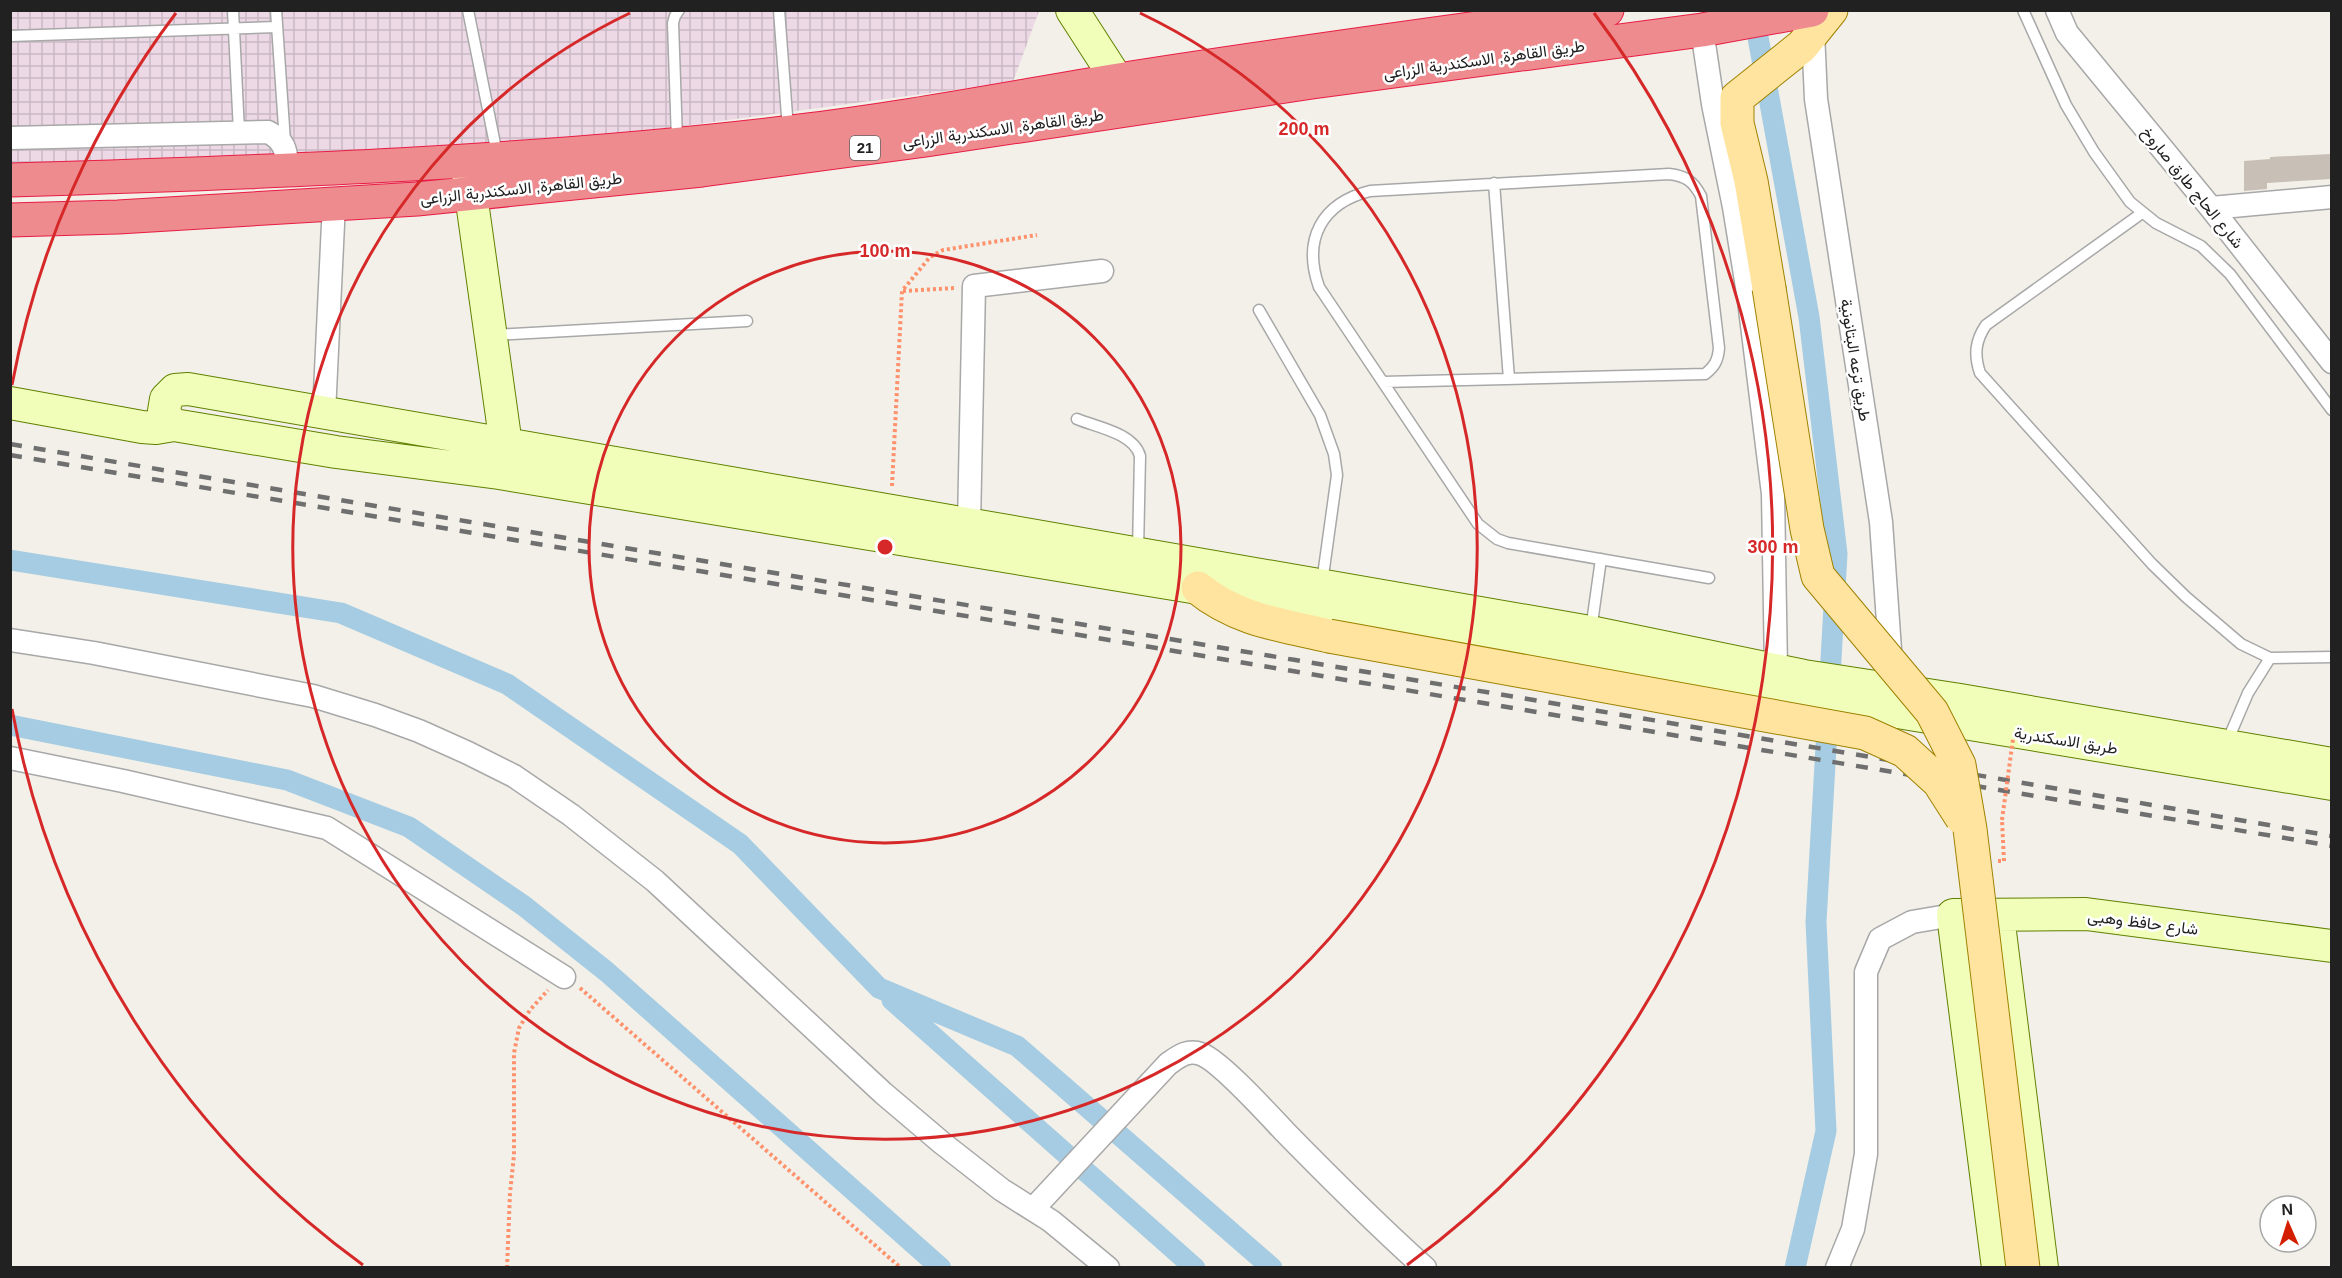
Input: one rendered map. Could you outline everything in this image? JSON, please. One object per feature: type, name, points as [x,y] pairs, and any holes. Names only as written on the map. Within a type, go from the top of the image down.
[{"type":"highway","name":"طريق القاهرة, الاسكندرية الزراعى","points":[[10,180],[287,159],[482,159],[677,144],[875,121],[1304,51],[1607,10]]},
{"type":"highway","name":"طريق القاهرة, الاسكندرية الزراعى","points":[[10,220],[118,217],[471,194],[714,168],[1708,28],[1809,23]]},
{"type":"main road","points":[[1072,10],[1135,109]]},
{"type":"main road","points":[[1809,23],[1737,98],[1737,123],[1751,181],[1807,529],[1818,576],[1932,712],[1959,765],[1970,829],[2023,1268]]},
{"type":"main road","points":[[482,159],[471,194],[506,446]]},
{"type":"main road","points":[[174,425],[166,417],[164,405],[170,394],[182,389],[1590,632],[1794,681]]},
{"type":"main road","points":[[10,403],[142,427],[174,425],[336,452],[499,473],[1198,588],[1794,681]]},
{"type":"main road","points":[[1198,588],[1221,605],[1246,616],[1329,636],[1865,733],[1905,751],[1923,766],[1940,782],[1970,829]]},
{"type":"main road","name":"طريق الاسكندرية","points":[[1794,681],[1855,694],[2223,756],[2331,764]]},
{"type":"main road","name":"طريق الاسكندرية","points":[[1855,694],[1893,689],[2223,756],[2331,784]]},
{"type":"main road","name":"شارع حافظ وهبى","points":[[1953,915],[2086,914],[2331,946]]},
{"type":"main road","points":[[1953,915],[1998,1268]]},
{"type":"main road","points":[[1998,915],[2042,1268]]},
{"type":"street","name":"شارع الحاج طارق صاروخ","points":[[2057,10],[2067,33],[2211,208],[2331,362]]},
{"type":"street","name":"طريق ترعه البتانونية","points":[[1809,23],[1816,99],[1881,522],[1893,689]]},
{"type":"street","points":[[1708,28],[1713,104],[1736,218],[1773,494],[1794,681]]},
{"type":"street","points":[[10,138],[268,132],[278,137],[287,159]]},
{"type":"street","points":[[2211,208],[2331,197]]},
{"type":"street","points":[[324,413],[334,203]]},
{"type":"street","points":[[969,525],[974,286],[1102,271]]},
{"type":"street","points":[[10,640],[313,696],[419,731],[514,776],[571,814],[655,881],[916,1122],[1002,1190],[1062,1229],[1108,1268]]},
{"type":"street","points":[[10,758],[123,781],[327,828],[564,977]]},
{"type":"street","points":[[1837,1268],[1853,1229],[1866,1154],[1866,972],[1880,939],[1912,922],[1953,915]]},
{"type":"street","points":[[1033,1209],[1056,1187],[1168,1064],[1190,1052],[1202,1054],[1241,1087],[1379,1226],[1425,1268]]},
{"type":"lane","points":[[233,10],[239,132]]},
{"type":"lane","points":[[276,10],[287,159]]},
{"type":"lane","points":[[468,10],[482,159]]},
{"type":"lane","points":[[677,144],[673,23],[679,10]]},
{"type":"lane","points":[[779,10],[788,132]]},
{"type":"lane","points":[[2023,10],[2066,105],[2094,152],[2130,202],[2156,223],[2190,240],[2216,259],[2331,410]]},
{"type":"lane","points":[[10,36],[277,27]]},
{"type":"lane","points":[[1383,382],[1705,374],[1713,368],[1718,358],[1719,348],[1701,196],[1694,183],[1683,176],[1669,174],[1494,183],[1370,191],[1353,195],[1337,204],[1324,218],[1316,234],[1312,252],[1313,270],[1319,287],[1383,382],[1479,524],[1487,532],[1508,543],[1709,578]]},
{"type":"lane","points":[[1494,183],[1509,379]]},
{"type":"lane","points":[[2142,213],[1994,318],[1980,335],[1976,345],[1977,364],[1986,382],[2152,564],[2186,597],[2241,644],[2270,657],[2331,657]]},
{"type":"lane","points":[[1259,310],[1320,415],[1334,454],[1337,475],[1322,586]]},
{"type":"lane","points":[[490,335],[747,321]]},
{"type":"lane","points":[[1077,419],[1126,439],[1138,450],[1140,456],[1137,554]]},
{"type":"lane","points":[[1590,632],[1600,559]]},
{"type":"lane","points":[[2223,756],[2248,693],[2270,657]]},
{"type":"path","points":[[890,511],[902,291],[930,257],[943,250],[1036,235]]},
{"type":"path","points":[[902,291],[974,286]]},
{"type":"path","points":[[2004,861],[2002,820],[2013,739]]},
{"type":"path","points":[[507,1268],[514,1155],[514,1053],[519,1028],[530,1010],[556,981],[564,977],[573,981],[901,1268]]},
{"type":"shaded area","points":[[10,11],[1039,11],[1013,82],[517,148],[11,172]]},
{"type":"building","points":[[2331,154],[2331,179],[2267,183],[2267,189],[2244,191],[2244,161],[2270,159],[2270,157]]},
{"type":"waterway","points":[[1753,10],[1809,317],[1837,554],[1816,922],[1826,1131],[1795,1268]]},
{"type":"waterway","points":[[10,560],[341,613],[507,684],[740,844],[879,988],[1017,1046],[1272,1268]]},
{"type":"waterway","points":[[10,725],[287,780],[409,827],[524,906],[607,972],[941,1268]]},
{"type":"waterway","points":[[892,1000],[1195,1268]]},
{"type":"railway","points":[[10,444],[2332,836]]},
{"type":"railway","points":[[10,455],[2332,846]]}]
